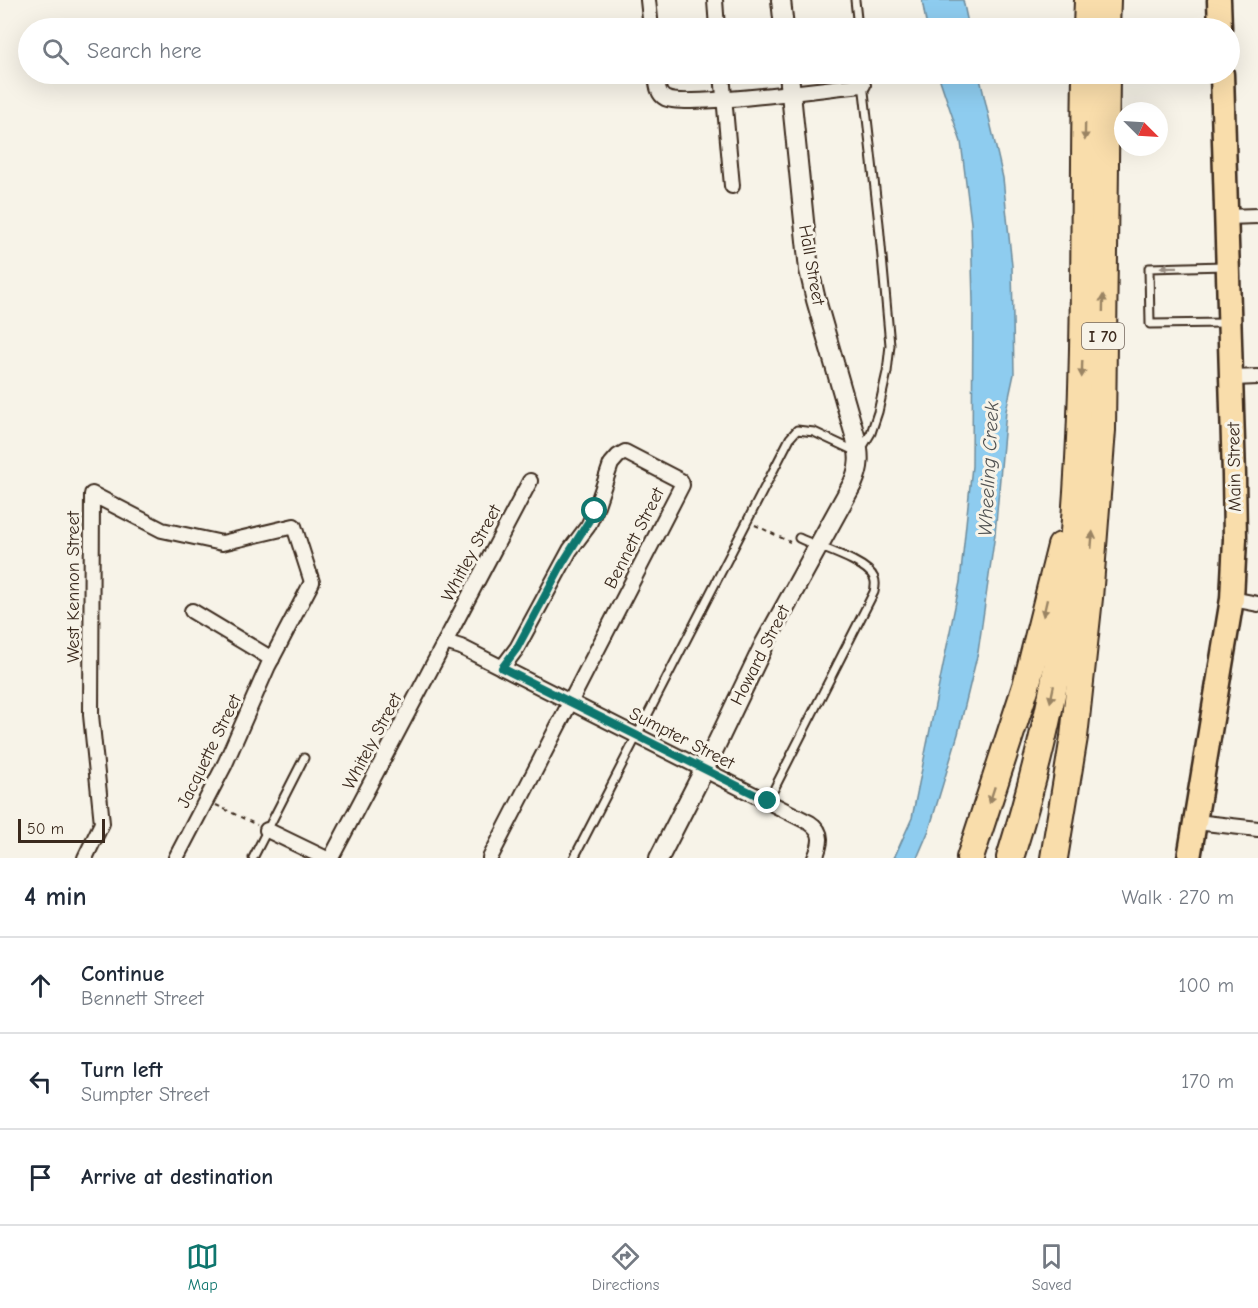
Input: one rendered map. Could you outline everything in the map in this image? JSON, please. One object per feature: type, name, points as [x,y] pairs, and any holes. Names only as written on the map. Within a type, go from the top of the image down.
[{"type":"highway","points":[[1087,18],[1088,0]]},
{"type":"highway","points":[[1106,18],[1107,0]]},
{"type":"highway","name":"I 70","points":[[1010,858],[1034,776],[1054,684],[1068,594],[1078,491],[1083,332],[1086,84]]},
{"type":"highway","name":"I 70","points":[[1028,858],[1063,737],[1089,598],[1102,430],[1106,84]]},
{"type":"highway","points":[[970,858],[1026,686],[1054,571],[1078,491]]},
{"type":"highway","points":[[1054,858],[1074,737],[1089,598]]},
{"type":"main road","points":[[1219,0],[1220,18]]},
{"type":"main road","name":"Main Street","points":[[1189,858],[1232,599],[1235,539],[1233,378],[1222,84]]},
{"type":"street","points":[[648,0],[650,18]]},
{"type":"street","points":[[715,0],[716,18]]},
{"type":"street","points":[[781,0],[783,18]]},
{"type":"street","points":[[657,84],[658,90],[666,99],[673,101],[725,99],[791,92],[835,84]]},
{"type":"street","points":[[723,84],[732,186]]},
{"type":"street","name":"Hall Street","points":[[790,84],[809,270],[859,453]]},
{"type":"street","points":[[1226,217],[1258,216]]},
{"type":"street","points":[[1233,378],[1258,377]]},
{"type":"street","name":"Bennett Street","points":[[490,858],[682,485],[681,481],[625,452],[618,456],[611,464],[588,526],[570,550],[517,648],[502,668]]},
{"type":"street","name":"Howard Street","points":[[659,858],[765,643],[857,474],[859,453]]},
{"type":"street","name":"Whitley Street","points":[[445,642],[530,481]]},
{"type":"street","name":"West Kennon Street","points":[[85,858],[102,823],[91,715],[92,494],[162,530],[222,543],[294,526],[312,582],[272,659]]},
{"type":"street","points":[[1232,599],[1258,604]]},
{"type":"street","points":[[192,611],[272,659]]},
{"type":"street","name":"Sumpter Street","points":[[445,642],[461,647],[570,701],[817,827],[820,842],[815,858]]},
{"type":"street","name":"Whitely Street","points":[[332,858],[445,642]]},
{"type":"street","name":"Jacquette Street","points":[[176,858],[225,764],[272,659]]},
{"type":"street","points":[[1196,822],[1258,829]]},
{"type":"street","points":[[267,830],[325,858]]},
{"type":"lane","points":[[855,0],[857,18]]},
{"type":"lane","points":[[574,858],[790,438],[797,430],[814,432],[859,453],[871,433],[888,372],[890,353],[864,84]]},
{"type":"lane","points":[[1228,266],[1149,268],[1150,324],[1230,322]]},
{"type":"lane","points":[[768,801],[874,592],[874,578],[869,570],[844,556],[799,538]]},
{"type":"lane","points":[[253,858],[304,758]]},
{"type":"path","points":[[747,522],[791,543]]},
{"type":"path","points":[[206,800],[267,830]]},
{"type":"water","points":[[922,0],[963,0],[967,18],[925,18]]},
{"type":"water","name":"Wheeling Creek","points":[[941,84],[981,84],[1003,178],[1012,266],[1014,374],[1006,411],[995,534],[978,652],[958,734],[929,830],[917,858],[894,858],[912,818],[960,582],[972,466],[971,223],[961,142]]},
{"type":"route","points":[[595,511],[588,526],[562,564],[517,648],[502,668],[768,801]]}]
